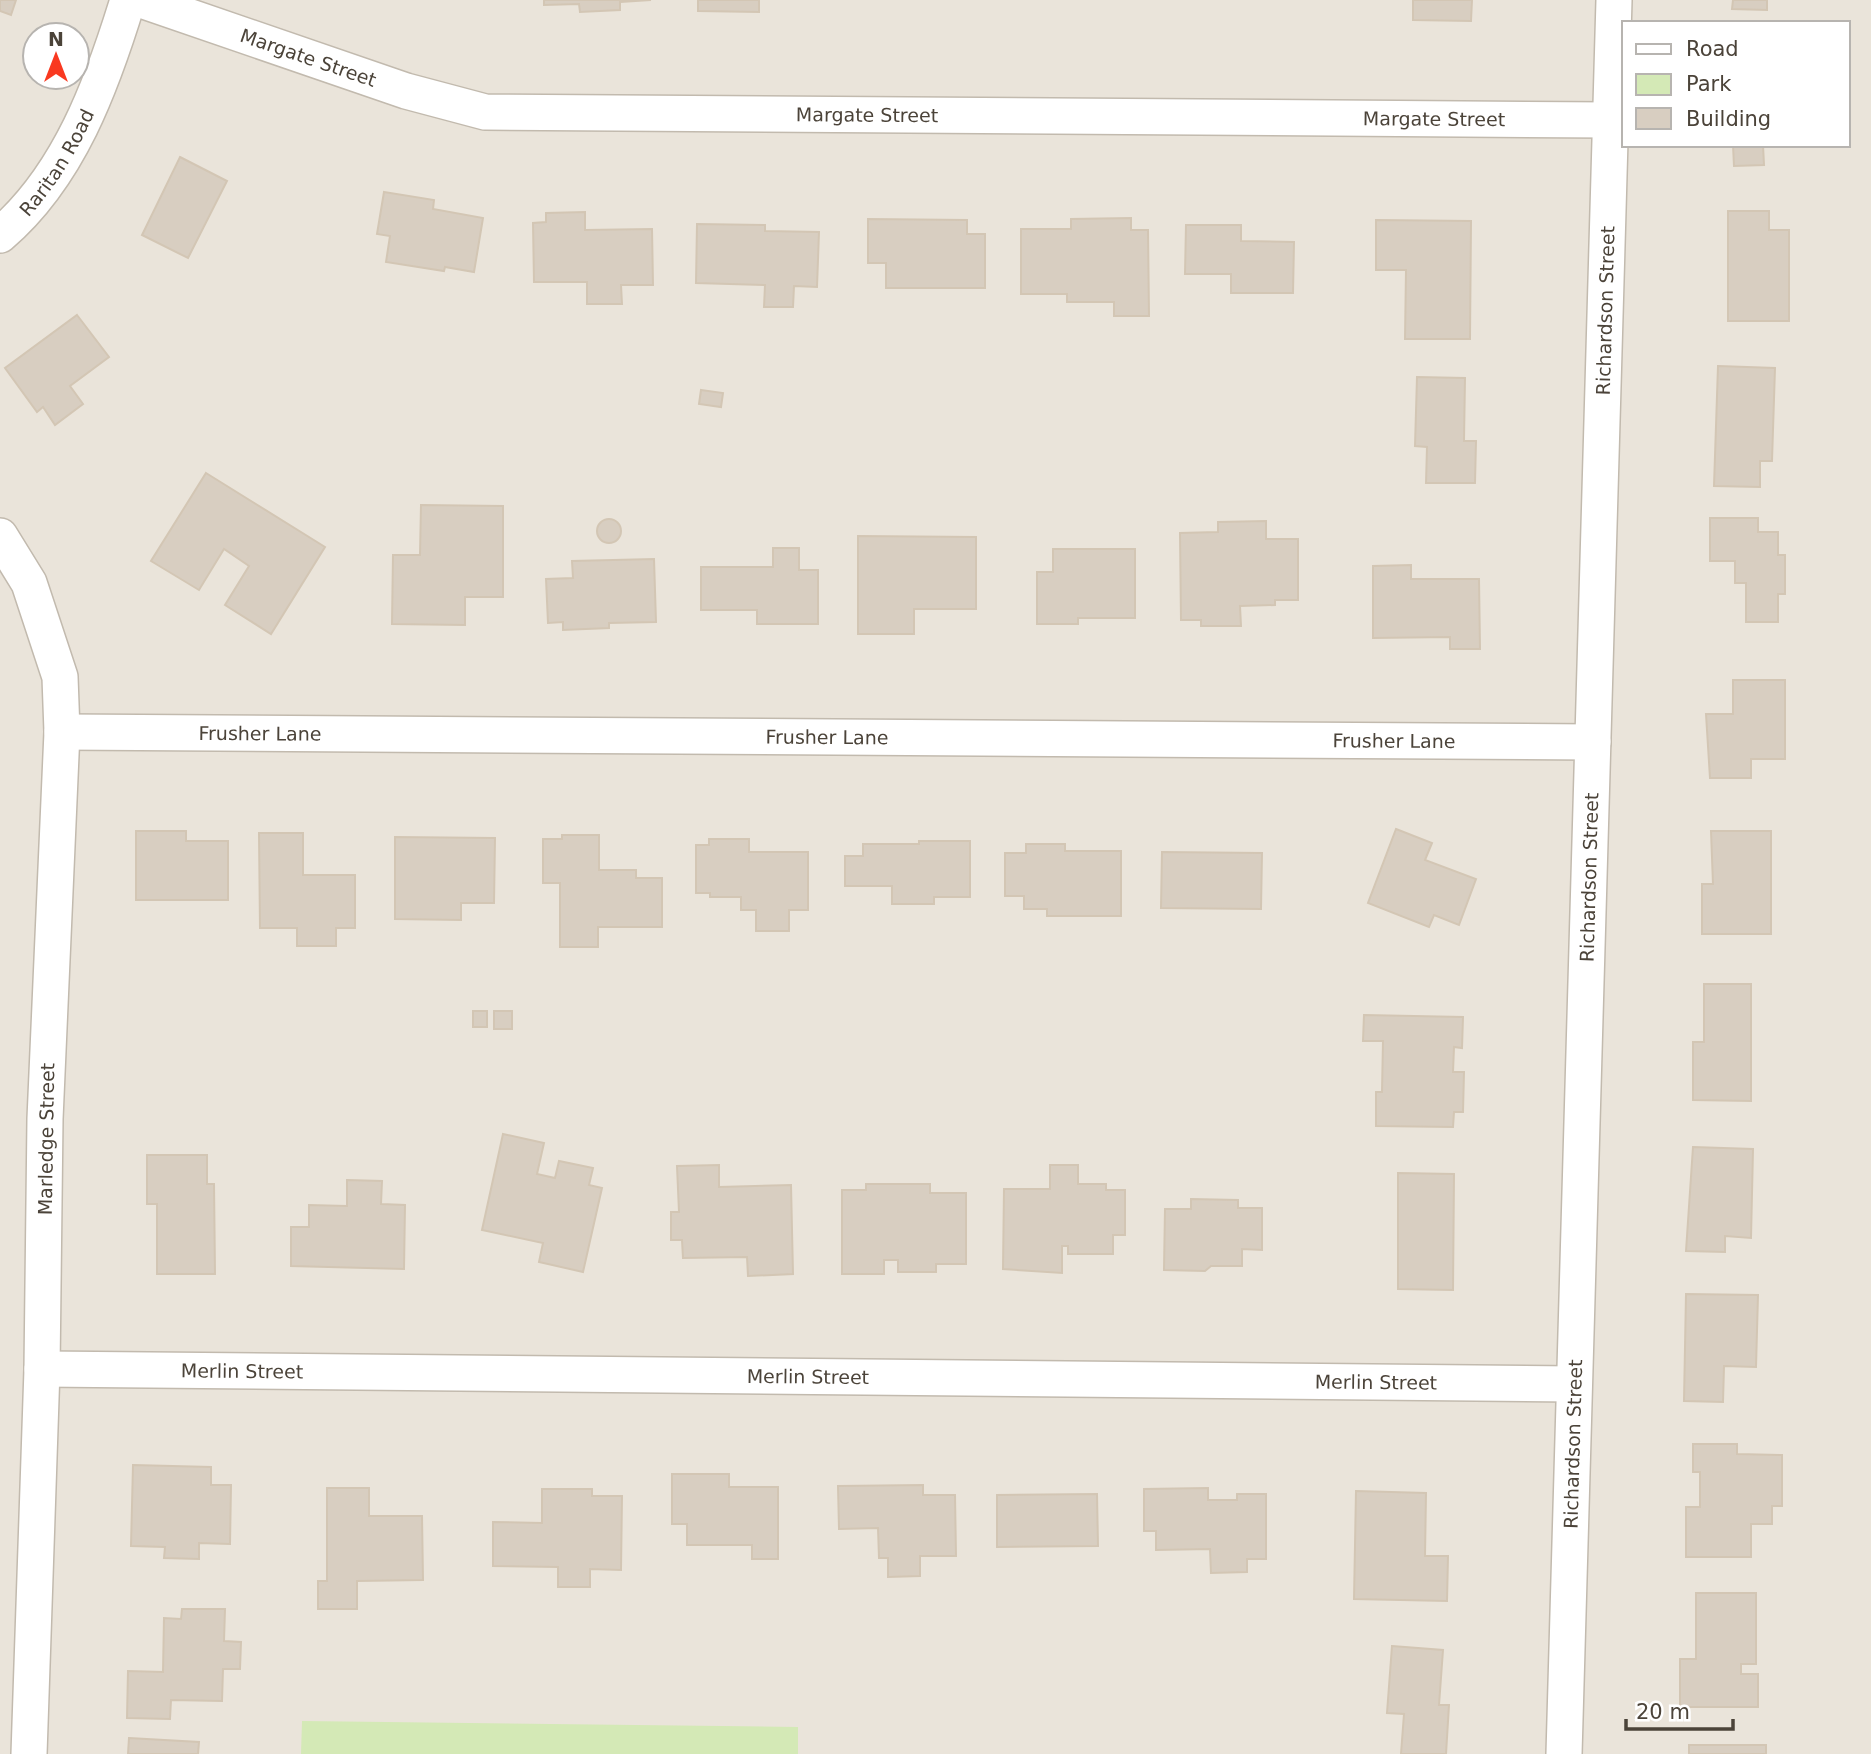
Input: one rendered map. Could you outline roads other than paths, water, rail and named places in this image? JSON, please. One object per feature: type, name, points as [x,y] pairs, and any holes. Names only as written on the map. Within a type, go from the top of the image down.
[{"type":"street","name":"Raritan Road","points":[[0,235],[25,214],[76,140],[128,0]]},
{"type":"street","name":"Margate Street","points":[[141,0],[406,91],[485,112],[1611,120]]},
{"type":"street","name":"Richardson Street","points":[[1564,1754],[1614,0]]},
{"type":"street","name":"Marledge Street","points":[[0,536],[29,583],[60,677],[62,732],[45,1119],[42,1369],[29,1754]]},
{"type":"street","name":"Frusher Lane","points":[[62,732],[1593,742]]},
{"type":"street","name":"Merlin Street","points":[[42,1369],[1574,1384]]}]
